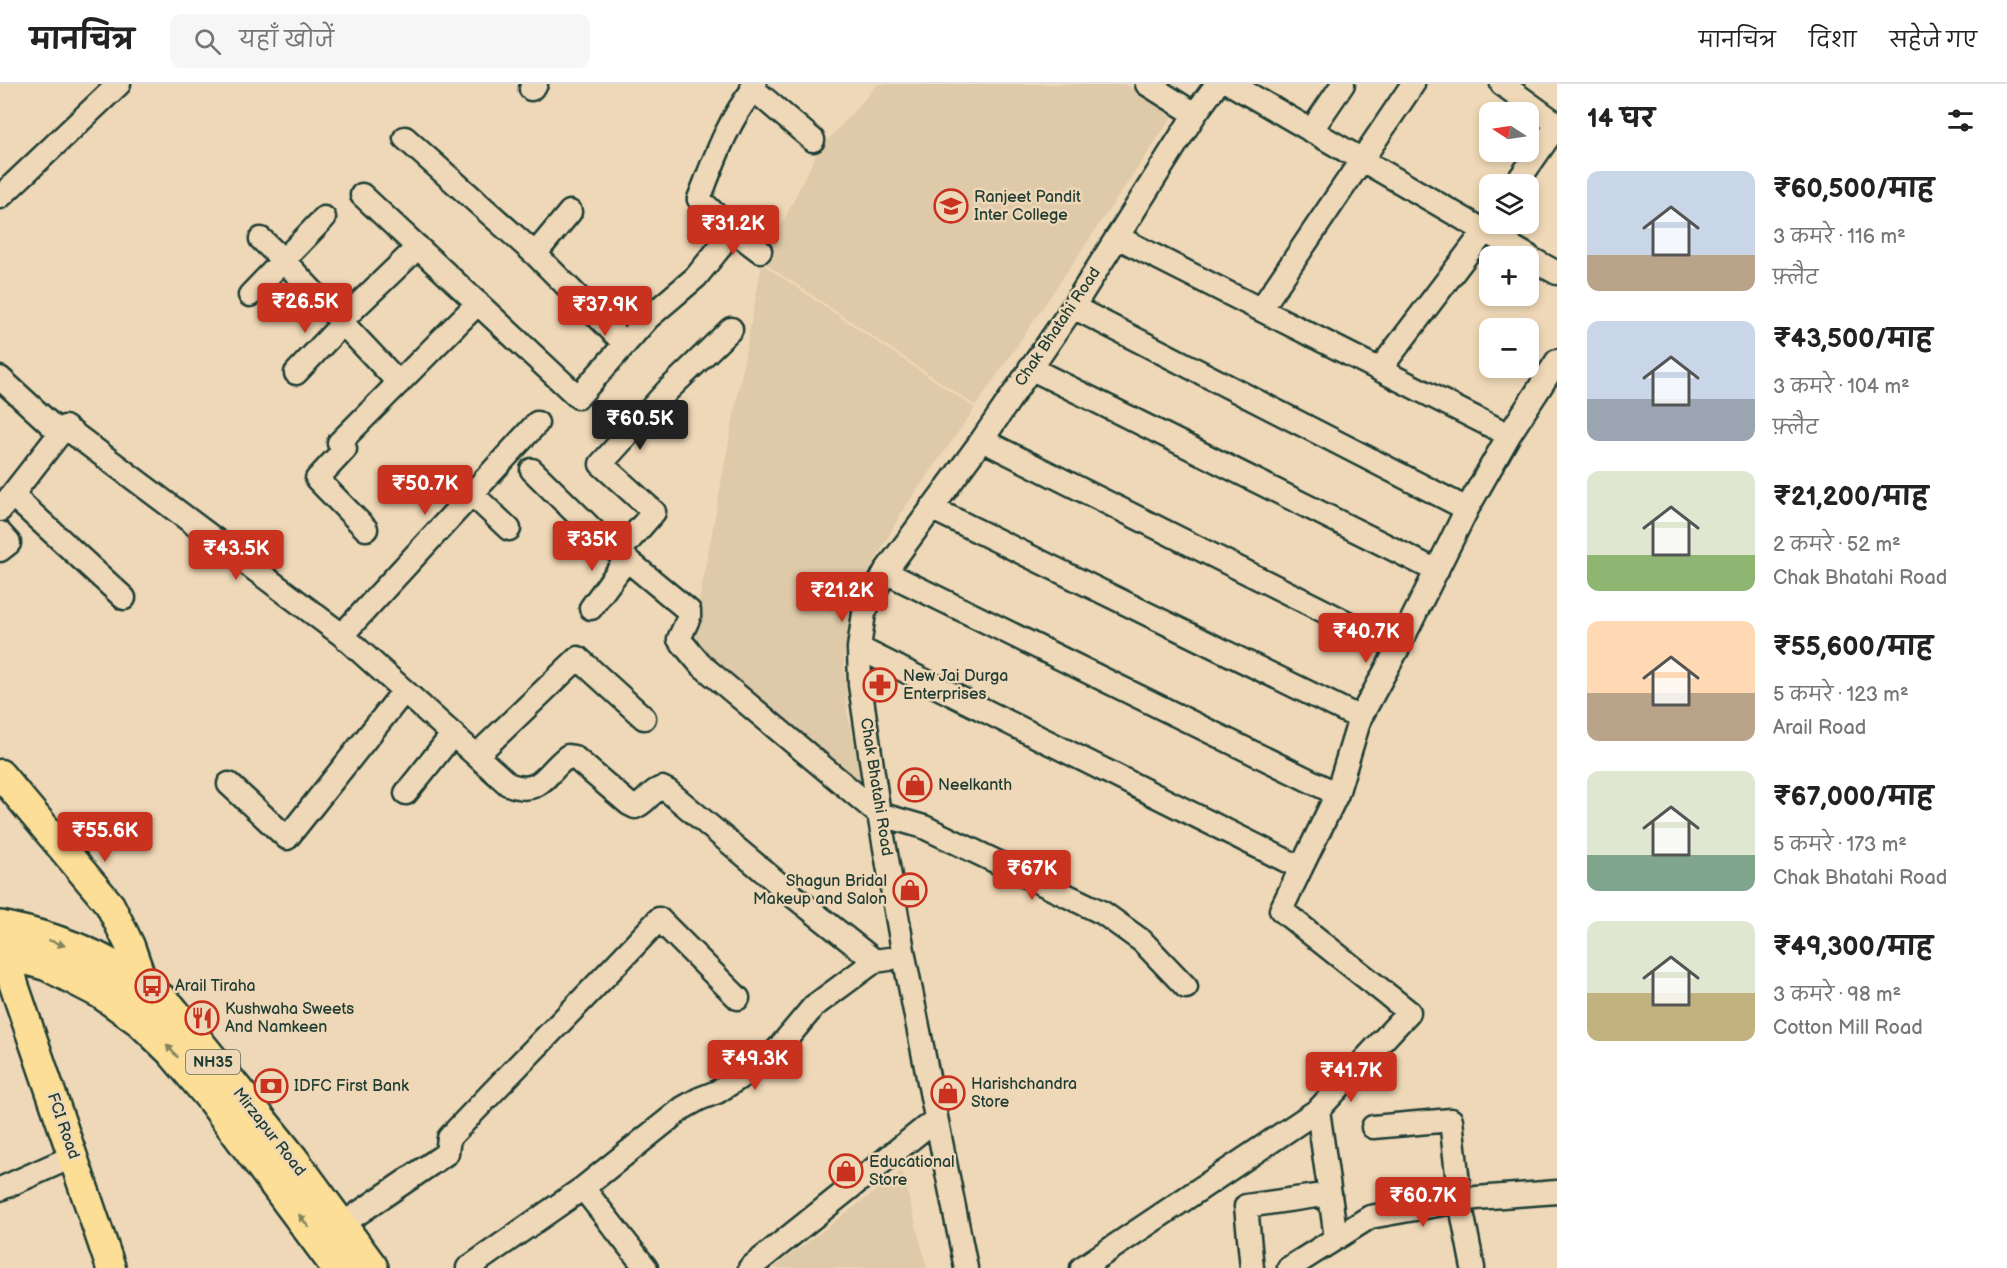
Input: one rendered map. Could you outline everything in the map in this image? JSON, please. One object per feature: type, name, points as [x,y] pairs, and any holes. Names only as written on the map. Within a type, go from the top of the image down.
[{"type":"highway","name":"Mirzapur Road","points":[[2,943],[27,933],[60,944],[106,962],[169,1008],[291,1159],[371,1268]]},
{"type":"highway","name":"Mirzapur Road","points":[[2,943],[102,992],[141,1020],[173,1051],[211,1096],[339,1268]]},
{"type":"main road","points":[[0,774],[110,905],[130,946],[145,989]]},
{"type":"main road","name":"FCI Road","points":[[2,943],[7,991],[74,1156],[111,1268]]},
{"type":"street","points":[[0,196],[119,84]]},
{"type":"street","points":[[1147,84],[1196,114]]},
{"type":"street","name":"Chak Bhatahi Road","points":[[966,1268],[904,956],[879,814],[860,685],[859,648],[864,613],[885,572],[982,440],[1073,306],[1217,84]]},
{"type":"street","points":[[1231,84],[1360,160],[1479,223]]},
{"type":"street","points":[[1311,131],[1343,84]]},
{"type":"street","points":[[1261,309],[1413,84]]},
{"type":"street","points":[[1502,84],[1557,124],[1523,174]]},
{"type":"street","points":[[760,251],[731,229],[699,199],[725,133],[738,108],[753,87],[813,140]]},
{"type":"street","points":[[405,138],[535,254],[625,344]]},
{"type":"street","points":[[362,195],[578,397],[648,318],[696,277],[718,250],[731,229]]},
{"type":"street","points":[[535,254],[570,212]]},
{"type":"street","points":[[250,295],[324,218]]},
{"type":"street","points":[[1380,369],[1482,234]]},
{"type":"street","points":[[1497,234],[1513,246]]},
{"type":"street","points":[[1117,237],[1509,435]]},
{"type":"street","points":[[261,239],[399,383]]},
{"type":"street","points":[[296,373],[342,322],[418,247]]},
{"type":"street","points":[[1539,263],[1557,273]]},
{"type":"street","points":[[366,529],[317,479],[345,449],[339,443],[478,303]]},
{"type":"street","points":[[1073,306],[1467,509]]},
{"type":"street","points":[[591,608],[622,556],[654,512],[602,464],[668,390],[731,329]]},
{"type":"street","points":[[1082,1268],[1318,1110],[1409,1012],[1281,910],[1337,794],[1360,718],[1437,572],[1467,509],[1509,435],[1557,361]]},
{"type":"street","points":[[1030,368],[1437,572]]},
{"type":"street","points":[[0,378],[60,433]]},
{"type":"street","points":[[342,635],[537,423]]},
{"type":"street","points":[[124,598],[6,503],[65,427],[342,635],[508,784],[533,788],[568,756],[574,757],[635,807],[642,804],[655,790],[662,788],[875,961]]},
{"type":"street","points":[[982,440],[1398,648]]},
{"type":"street","points":[[532,470],[603,540],[689,611],[689,617],[679,639],[700,664],[879,814],[924,827],[1102,913],[1142,941],[1186,987]]},
{"type":"street","points":[[472,494],[509,529]]},
{"type":"street","points":[[931,508],[1360,718]]},
{"type":"street","points":[[0,533],[9,543],[0,550]]},
{"type":"street","points":[[885,572],[1337,794]]},
{"type":"street","points":[[859,648],[1301,868]]},
{"type":"street","points":[[477,755],[578,658],[644,718]]},
{"type":"street","points":[[229,784],[287,838],[405,691]]},
{"type":"street","points":[[406,793],[453,734]]},
{"type":"street","points":[[340,1225],[447,1153],[450,1138],[659,919],[738,998]]},
{"type":"street","points":[[468,1268],[583,1188],[683,1108],[717,1092],[764,1062],[814,1006],[875,961],[904,956]]},
{"type":"street","points":[[1318,1110],[1336,1238]]},
{"type":"street","points":[[750,1268],[936,1119]]},
{"type":"street","points":[[1373,1126],[1451,1120],[1460,1201],[1473,1268]]},
{"type":"street","points":[[0,1189],[74,1156]]},
{"type":"street","points":[[583,1188],[635,1264]]},
{"type":"street","points":[[1289,1268],[1370,1217],[1460,1201],[1557,1192]]},
{"type":"street","points":[[1252,1268],[1246,1206],[1330,1194]]},
{"type":"shaded area","name":"Ranjeet Pandit Inter College","points":[[878,84],[1125,84],[1174,114],[976,406],[763,262],[818,151]]},
{"type":"shaded area","points":[[762,264],[975,408],[901,513],[857,594],[844,656],[847,710],[864,790],[691,645]]},
{"type":"shaded area","points":[[902,1171],[927,1268],[773,1268]]},
{"type":"place","name":"Ranjeet Pandit Inter College","points":[[951,206]]},
{"type":"place","name":"New Jai Durga Enterprises","points":[[880,685]]},
{"type":"place","name":"Neelkanth","points":[[915,785]]},
{"type":"place","name":"Shagun Bridal Makeup and Salon","points":[[910,890]]},
{"type":"place","name":"Arail Tiraha","points":[[152,986]]},
{"type":"place","name":"Kushwaha Sweets And Namkeen","points":[[202,1018]]},
{"type":"place","name":"IDFC First Bank","points":[[271,1086]]},
{"type":"place","name":"Harishchandra Store","points":[[948,1093]]},
{"type":"place","name":"Educational Store","points":[[846,1171]]}]
